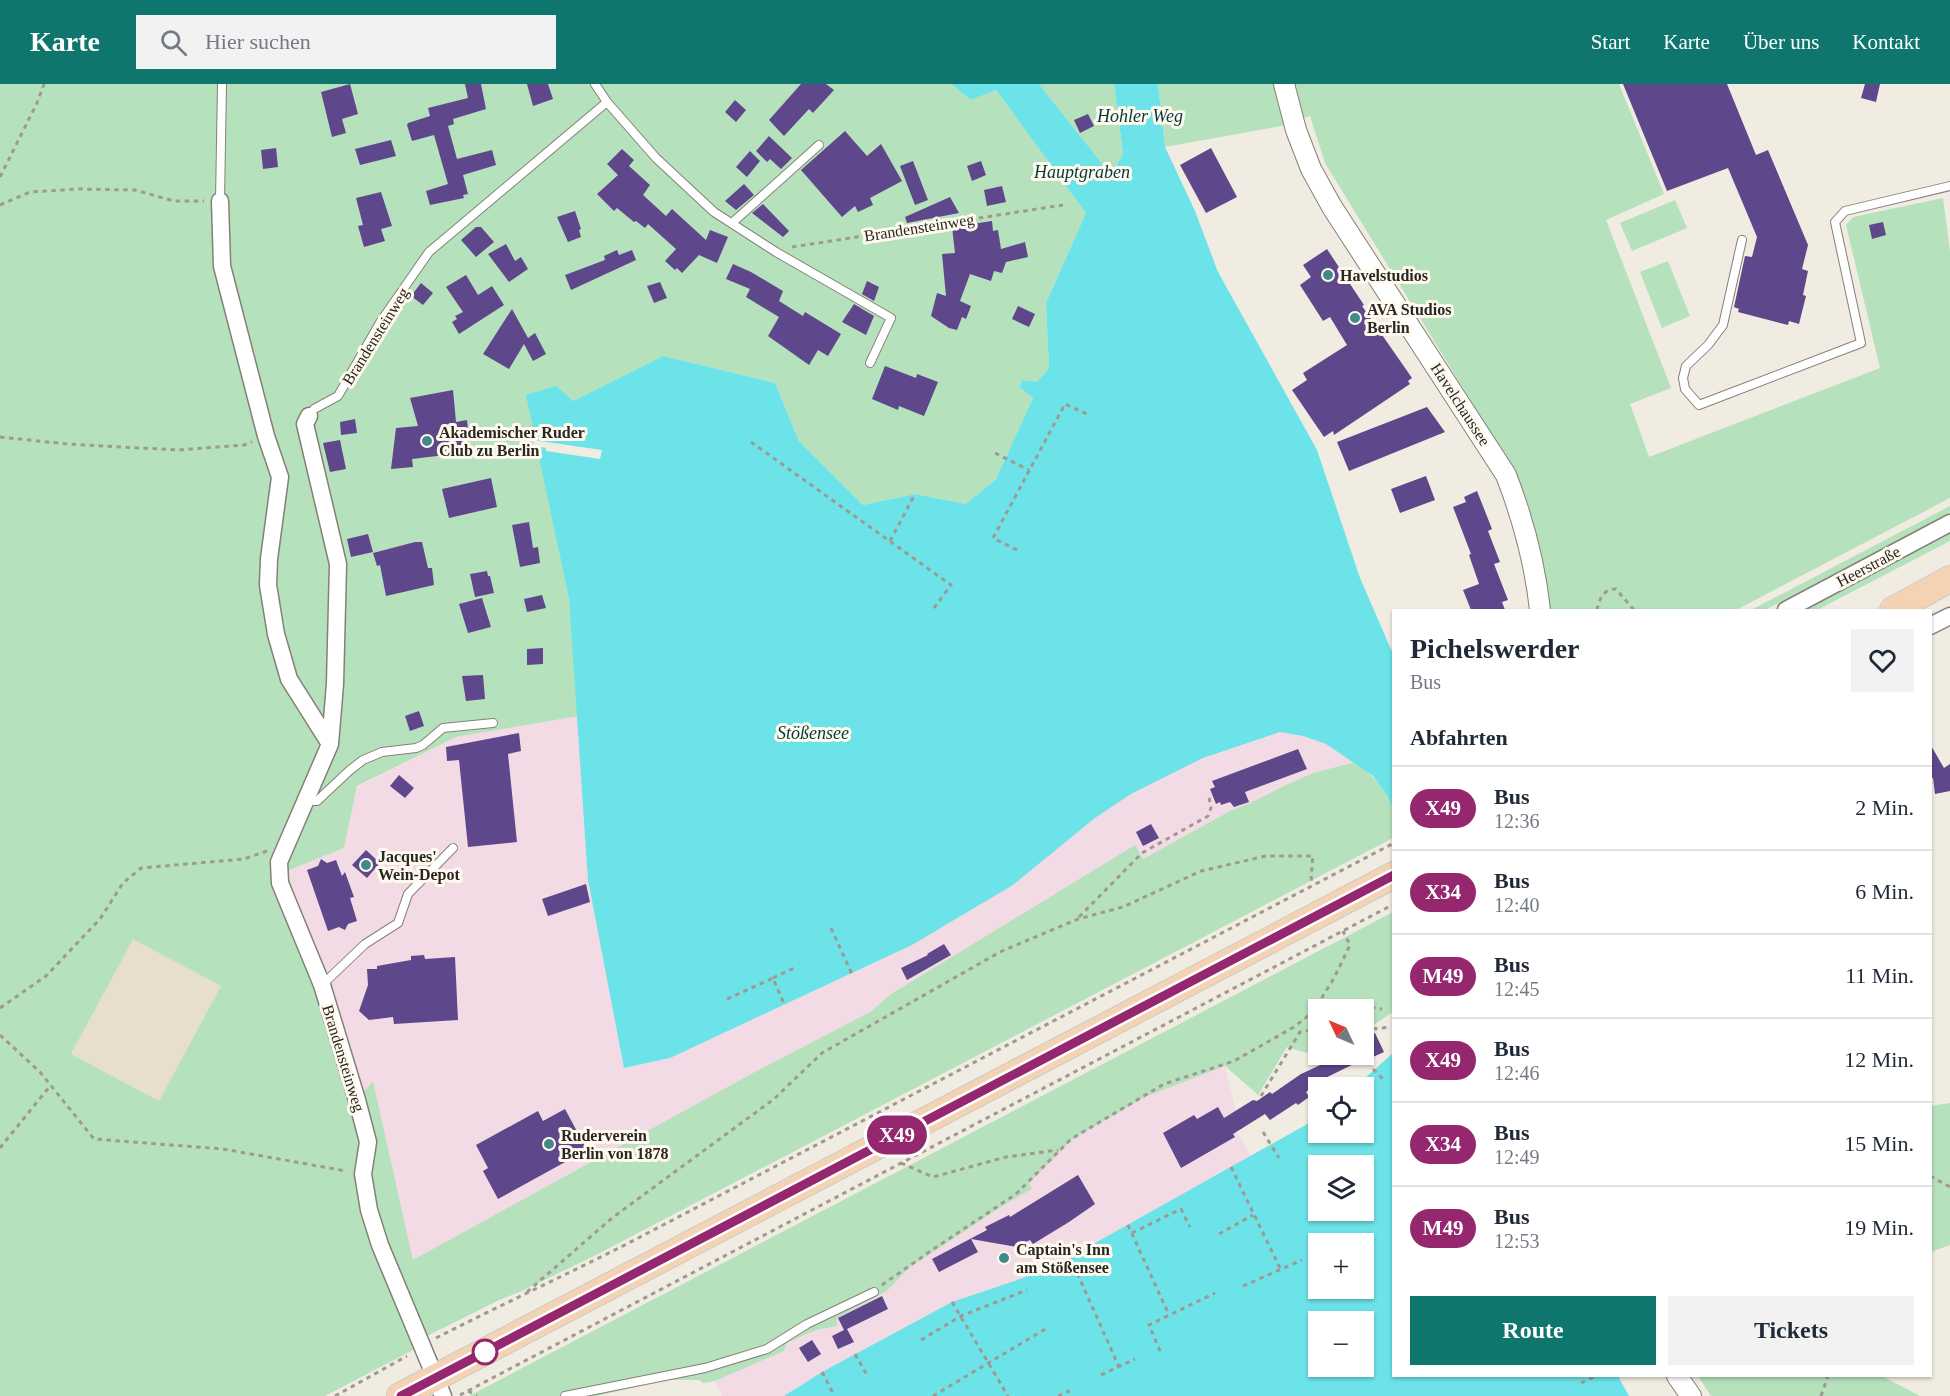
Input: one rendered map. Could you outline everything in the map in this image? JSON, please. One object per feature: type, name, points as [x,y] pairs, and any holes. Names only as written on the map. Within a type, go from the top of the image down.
[{"type":"main road","points":[[1895,609],[1950,579]]},
{"type":"main road","points":[[400,1396],[439,1387],[1392,876]]},
{"type":"street","name":"Havelchaussee","points":[[1284,84],[1296,130],[1311,168],[1332,207],[1506,475],[1521,516],[1540,609]]},
{"type":"street","points":[[220,201],[222,266],[266,436],[280,477],[269,559],[268,585],[276,634],[289,679],[330,744]]},
{"type":"street","name":"Brandensteinweg","points":[[309,417],[305,424],[338,564],[335,684],[330,744],[279,862],[280,883],[322,985],[368,1142],[363,1174],[369,1210],[439,1387]]},
{"type":"street","name":"Heerstraße","points":[[1788,609],[1950,523]]},
{"type":"street","points":[[1932,625],[1950,616]]},
{"type":"street","points":[[1678,1377],[1691,1396]]},
{"type":"lane","points":[[220,201],[222,84]]},
{"type":"lane","points":[[595,84],[606,102],[656,158],[714,212],[776,252],[891,318],[870,363]]},
{"type":"lane","name":"Brandensteinweg","points":[[309,417],[314,409],[338,396],[381,321],[429,252],[606,102]]},
{"type":"lane","points":[[732,223],[819,145]]},
{"type":"lane","points":[[1742,240],[1723,325],[1708,345],[1686,366],[1683,378],[1684,389],[1699,405],[1860,343],[1835,222],[1845,211],[1950,186]]},
{"type":"lane","points":[[306,801],[317,801],[363,760],[382,752],[416,748],[443,728],[493,723]]},
{"type":"lane","points":[[322,985],[365,944],[398,923],[408,894],[453,848]]},
{"type":"lane","points":[[565,1396],[705,1368],[767,1349],[807,1324],[874,1292]]},
{"type":"path","points":[[0,177],[44,84]]},
{"type":"path","points":[[0,205],[30,192],[79,189],[135,190],[174,201],[220,201]]},
{"type":"path","name":"Brandensteinweg","points":[[776,252],[793,246],[1063,205]]},
{"type":"path","points":[[1017,550],[993,537],[1065,404],[1091,416]]},
{"type":"path","points":[[0,437],[67,444],[178,450],[244,445]]},
{"type":"path","points":[[751,442],[951,585],[934,608]]},
{"type":"path","points":[[994,453],[1029,470]]},
{"type":"path","points":[[890,541],[915,494]]},
{"type":"path","points":[[1597,609],[1601,597],[1612,589],[1616,589],[1633,609]]},
{"type":"path","points":[[1077,918],[1142,854],[1208,816],[1211,808],[1209,797]]},
{"type":"path","points":[[0,1008],[46,975],[100,919],[123,883],[141,868],[244,859],[286,843]]},
{"type":"path","points":[[422,1345],[631,1242],[1392,844]]},
{"type":"path","points":[[517,1301],[612,1218],[774,1099],[822,1053],[1000,952],[1077,918],[1124,907],[1201,871],[1266,856],[1313,856],[1311,877],[1314,885]]},
{"type":"path","points":[[458,1396],[1392,905]]},
{"type":"path","points":[[831,928],[852,974]]},
{"type":"path","points":[[1321,999],[1350,945],[1343,931]]},
{"type":"path","points":[[726,999],[794,968]]},
{"type":"path","points":[[774,978],[784,1004]]},
{"type":"path","points":[[1374,1008],[1382,1009]]},
{"type":"path","points":[[874,1292],[934,1248],[1016,1194],[1071,1139],[1164,1084],[1233,1061],[1294,1028],[1308,1016]]},
{"type":"path","points":[[1374,1029],[1390,1027]]},
{"type":"path","points":[[1294,1028],[1300,1032],[1308,1031]]},
{"type":"path","points":[[1262,1096],[1300,1032]]},
{"type":"path","points":[[0,1035],[40,1072],[94,1138],[224,1149],[363,1174]]},
{"type":"path","points":[[1373,1070],[1385,1082]]},
{"type":"path","points":[[0,1148],[50,1086]]},
{"type":"path","points":[[1263,1132],[1280,1158]]},
{"type":"path","points":[[901,1163],[933,1178],[1006,1157],[1060,1149]]},
{"type":"path","points":[[1231,1167],[1280,1268]]},
{"type":"path","points":[[1932,1177],[1950,1186]]},
{"type":"path","points":[[1132,1233],[1181,1209],[1190,1227]]},
{"type":"path","points":[[1219,1234],[1253,1215]]},
{"type":"path","points":[[1128,1225],[1169,1314]]},
{"type":"path","points":[[1070,1257],[1119,1366]]},
{"type":"path","points":[[1243,1286],[1302,1260]]},
{"type":"path","points":[[921,1341],[961,1317],[1027,1290]]},
{"type":"path","points":[[1160,1351],[1149,1325],[1215,1293]]},
{"type":"path","points":[[952,1302],[1008,1396]]},
{"type":"path","points":[[933,1396],[1047,1328]]},
{"type":"path","points":[[855,1354],[868,1377]]},
{"type":"path","points":[[1101,1374],[1135,1359]]},
{"type":"path","points":[[336,1396],[399,1362]]},
{"type":"path","points":[[822,1372],[834,1395]]},
{"type":"path","points":[[1581,1383],[1594,1377]]},
{"type":"path","points":[[1821,1396],[1828,1377]]},
{"type":"path","points":[[468,1391],[477,1396]]},
{"type":"path","points":[[1058,1396],[1068,1391],[1071,1396]]},
{"type":"shaded area","points":[[579,716],[588,880],[625,1068],[670,1058],[912,945],[1013,885],[1095,818],[1131,794],[1203,758],[1280,732],[1303,736],[1326,744],[1355,762],[1313,773],[1288,784],[1230,811],[1143,859],[1135,846],[891,994],[870,1012],[751,1074],[413,1261],[373,1081],[357,1100],[287,871],[344,848],[357,787],[456,737]]},
{"type":"shaded area","points":[[133,938],[221,986],[159,1101],[71,1054]]},
{"type":"shaded area","points":[[1225,1066],[1236,1111],[1232,1123],[1251,1156],[1070,1257],[800,1385],[796,1390],[784,1396],[722,1396],[715,1381],[784,1351],[787,1343],[816,1330],[837,1326],[836,1318],[887,1291],[909,1268],[1032,1189],[1029,1183],[1073,1139],[1145,1097]]},
{"type":"green space","points":[[0,84],[951,84],[971,100],[996,90],[1086,213],[1046,303],[1049,368],[1037,382],[1023,380],[1019,387],[1033,398],[996,479],[966,504],[915,494],[863,505],[799,441],[775,383],[663,356],[573,401],[527,394],[569,599],[579,716],[456,737],[357,786],[344,848],[287,871],[357,1099],[373,1081],[413,1260],[751,1074],[870,1012],[891,994],[1135,845],[1143,859],[1230,811],[1288,784],[1313,773],[1355,762],[1379,783],[1388,796],[1392,806],[1392,839],[596,1255],[427,1336],[415,1349],[325,1396],[0,1396]],"holes":[[[133,939],[221,986],[159,1101],[71,1054]]]},
{"type":"green space","points":[[1039,84],[1114,84],[1123,154],[1111,175]]},
{"type":"green space","points":[[1158,84],[1619,84],[1664,194],[1606,220],[1671,388],[1630,404],[1649,457],[1880,368],[1846,225],[1853,217],[1943,198],[1950,251],[1950,498],[1738,609],[1548,609],[1542,558],[1534,530],[1485,424],[1325,163],[1310,116],[1281,126],[1165,147]]},
{"type":"green space","points":[[1675,200],[1687,228],[1632,251],[1620,223]]},
{"type":"green space","points":[[1668,261],[1690,316],[1662,328],[1640,272]]},
{"type":"green space","points":[[1950,506],[1950,513],[1767,609],[1753,609]]},
{"type":"green space","points":[[1950,531],[1950,541],[1819,609],[1800,609]]},
{"type":"green space","points":[[1392,913],[1392,1013],[1374,1024],[1374,999],[1308,999],[1308,1053],[1287,1047],[1258,1095],[1225,1066],[1145,1097],[1073,1139],[1029,1183],[1032,1189],[909,1268],[887,1291],[837,1318],[837,1326],[816,1330],[787,1343],[784,1351],[715,1381],[703,1383],[699,1380],[665,1380],[597,1396],[469,1396]]},
{"type":"green space","points":[[1950,1103],[1950,1245],[1932,1252],[1932,1106]]},
{"type":"green space","points":[[1699,1377],[1884,1377],[1920,1396],[1711,1396]]},
{"type":"water","name":"Stößensee","points":[[951,84],[1039,84],[1111,175],[1123,154],[1114,84],[1158,84],[1165,147],[1195,211],[1218,272],[1317,450],[1360,578],[1392,652],[1392,806],[1373,776],[1326,744],[1303,736],[1280,732],[1203,758],[1131,794],[1095,818],[1013,885],[912,945],[670,1058],[624,1068],[588,880],[569,599],[526,395],[556,386],[573,401],[663,356],[775,383],[799,441],[863,505],[915,494],[966,504],[996,479],[1033,398],[1019,387],[1023,380],[1037,382],[1049,368],[1046,303],[1086,213],[996,90],[971,100]]},
{"type":"water","points":[[1392,1054],[1392,1377],[1619,1377],[1629,1396],[784,1396],[822,1372],[952,1302],[1023,1278],[1070,1257],[1308,1124],[1308,1143],[1374,1143],[1374,1077],[1366,1077]]},
{"type":"pier","points":[[533,440],[602,450],[600,459],[546,451],[546,448],[534,446]]},
{"type":"building","points":[[350,84],[358,114],[342,119],[346,133],[332,137],[321,92]]},
{"type":"building","points":[[465,84],[481,84],[486,109],[453,119],[454,124],[448,126],[457,159],[492,150],[496,165],[463,175],[468,194],[463,195],[464,198],[430,205],[426,191],[448,184],[434,135],[412,141],[407,125],[430,116],[428,108],[468,98]]},
{"type":"building","points":[[527,84],[548,84],[553,99],[533,106]]},
{"type":"building","points":[[801,84],[826,84],[834,90],[813,113],[809,109],[784,136],[769,120]]},
{"type":"building","points":[[1623,84],[1727,84],[1756,155],[1768,150],[1808,245],[1802,269],[1808,271],[1803,295],[1806,296],[1799,324],[1789,321],[1788,325],[1738,312],[1739,309],[1734,307],[1745,256],[1752,257],[1757,237],[1728,168],[1667,191]]},
{"type":"building","points":[[1865,84],[1880,84],[1876,102],[1861,98]]},
{"type":"building","points":[[735,100],[746,110],[736,122],[725,112]]},
{"type":"building","points":[[1088,114],[1094,126],[1080,133],[1074,120]]},
{"type":"building","points":[[845,131],[867,156],[881,144],[902,181],[870,198],[873,205],[858,212],[855,206],[842,217],[801,170]]},
{"type":"building","points":[[769,136],[792,158],[781,169],[770,159],[767,162],[756,151]]},
{"type":"building","points":[[391,140],[396,156],[360,165],[355,149]]},
{"type":"building","points":[[276,148],[278,167],[263,169],[261,150]]},
{"type":"building","points":[[1211,148],[1237,197],[1206,213],[1180,165]]},
{"type":"building","points":[[622,149],[634,160],[629,166],[650,185],[643,195],[666,216],[672,209],[706,240],[710,230],[728,237],[717,263],[699,255],[682,273],[677,268],[675,270],[665,261],[676,249],[648,224],[645,228],[617,208],[614,211],[597,194],[618,175],[607,164]]},
{"type":"building","points":[[750,151],[760,161],[747,177],[736,167]]},
{"type":"building","points":[[913,161],[928,200],[915,205],[900,166]]},
{"type":"building","points":[[981,161],[986,175],[972,181],[967,166]]},
{"type":"building","points":[[744,184],[754,195],[736,210],[725,201]]},
{"type":"building","points":[[1002,186],[1006,202],[987,206],[984,190]]},
{"type":"building","points":[[381,192],[392,226],[381,229],[385,241],[364,247],[358,226],[363,225],[356,198]]},
{"type":"building","points":[[950,197],[959,213],[907,223],[905,217]]},
{"type":"building","points":[[763,204],[789,231],[783,237],[752,213]]},
{"type":"building","points":[[575,211],[581,237],[568,242],[557,217]]},
{"type":"building","points":[[992,221],[993,231],[998,230],[1001,249],[1025,242],[1028,257],[1006,262],[1002,273],[994,271],[991,281],[970,274],[960,301],[971,306],[966,319],[962,317],[957,330],[949,328],[931,316],[937,293],[946,296],[942,254],[955,253],[952,227]]},
{"type":"building","points":[[1883,222],[1886,235],[1872,239],[1869,225]]},
{"type":"building","points":[[476,227],[481,227],[494,242],[476,257],[461,240]]},
{"type":"building","points":[[506,244],[515,261],[521,257],[528,269],[509,282],[488,254]]},
{"type":"building","points":[[1327,249],[1364,305],[1362,306],[1412,378],[1408,381],[1410,384],[1334,435],[1333,431],[1324,437],[1292,390],[1307,380],[1303,373],[1347,345],[1330,317],[1323,321],[1300,285],[1311,277],[1303,265]]},
{"type":"building","points":[[617,250],[619,255],[632,250],[636,260],[571,290],[565,275],[605,260],[604,256]]},
{"type":"building","points":[[733,264],[783,291],[779,301],[803,316],[805,312],[841,334],[828,356],[818,350],[809,365],[768,336],[779,317],[746,297],[750,289],[726,279]]},
{"type":"building","points":[[466,275],[478,295],[492,286],[504,305],[459,334],[452,322],[457,319],[455,316],[463,312],[446,287]]},
{"type":"building","points":[[867,281],[879,287],[874,301],[862,294]]},
{"type":"building","points":[[660,282],[667,298],[654,303],[647,286]]},
{"type":"building","points":[[421,283],[433,293],[423,305],[411,296]]},
{"type":"building","points":[[854,304],[874,316],[866,335],[842,322]]},
{"type":"building","points":[[1018,306],[1035,314],[1029,327],[1012,319]]},
{"type":"building","points":[[512,309],[528,338],[535,333],[546,354],[533,361],[524,344],[509,369],[483,354]]},
{"type":"building","points":[[885,366],[916,378],[917,374],[938,382],[924,416],[899,406],[898,410],[872,399]]},
{"type":"building","name":"Akademischer Ruder Club zu Berlin","points":[[453,390],[456,422],[467,420],[470,452],[412,459],[413,467],[391,469],[396,428],[418,426],[410,398]]},
{"type":"building","points":[[1427,407],[1445,432],[1349,471],[1337,442]]},
{"type":"building","points":[[355,419],[357,433],[341,435],[340,422]]},
{"type":"building","points":[[340,440],[346,469],[330,472],[323,443]]},
{"type":"building","points":[[1426,476],[1435,500],[1400,513],[1391,489]]},
{"type":"building","points":[[491,478],[497,507],[449,518],[442,489]]},
{"type":"building","points":[[1477,491],[1492,529],[1488,531],[1500,562],[1494,564],[1508,600],[1502,602],[1505,609],[1471,609],[1463,590],[1479,584],[1469,555],[1471,554],[1453,507],[1466,502],[1464,497]]},
{"type":"building","points":[[529,522],[533,548],[538,547],[540,563],[520,567],[512,525]]},
{"type":"building","points":[[368,534],[373,552],[351,557],[347,539]]},
{"type":"building","points":[[422,542],[428,568],[432,568],[434,585],[386,596],[380,565],[377,566],[373,553]]},
{"type":"building","points":[[487,571],[494,593],[475,597],[470,574]]},
{"type":"building","points":[[542,595],[546,608],[527,612],[524,599]]},
{"type":"building","points":[[482,598],[491,627],[468,633],[459,604]]},
{"type":"building","points":[[543,648],[543,664],[527,665],[527,649]]},
{"type":"building","points":[[483,675],[485,699],[466,701],[462,676]]},
{"type":"building","points":[[419,711],[424,726],[410,731],[405,716]]},
{"type":"building","points":[[519,733],[521,751],[508,754],[517,842],[468,847],[459,760],[447,761],[446,747]]},
{"type":"building","points":[[1932,747],[1944,768],[1950,764],[1950,791],[1935,794]]},
{"type":"building","points":[[1298,749],[1307,769],[1245,792],[1249,802],[1234,807],[1230,802],[1216,804],[1210,789],[1215,787],[1212,781]]},
{"type":"building","points":[[399,775],[414,788],[405,798],[390,786]]},
{"type":"building","points":[[1151,824],[1159,838],[1143,846],[1136,832]]},
{"type":"building","points":[[366,850],[380,863],[367,878],[352,865]]},
{"type":"building","points":[[321,859],[327,863],[336,860],[342,876],[345,872],[354,897],[350,898],[357,921],[348,924],[345,930],[339,927],[328,931],[307,870],[318,866]]},
{"type":"building","points":[[586,884],[590,902],[548,916],[542,899]]},
{"type":"building","points":[[944,944],[951,955],[907,980],[901,968],[928,955]]},
{"type":"building","points":[[424,955],[425,959],[455,957],[458,1020],[394,1024],[393,1017],[369,1020],[359,1011],[368,985],[367,969],[377,969],[377,966],[411,960],[411,956]]},
{"type":"building","points":[[1374,1034],[1384,1052],[1374,1056]]},
{"type":"building","points":[[1320,1065],[1352,1065],[1327,1077],[1308,1077],[1306,1092],[1308,1098],[1298,1105],[1296,1103],[1270,1120],[1265,1114],[1233,1134],[1235,1137],[1181,1168],[1163,1133],[1194,1115],[1197,1119],[1218,1107],[1224,1118],[1253,1100],[1257,1101],[1270,1092],[1272,1094],[1301,1074]]},
{"type":"building","points":[[565,1109],[587,1150],[498,1199],[483,1171],[488,1168],[476,1145],[538,1111],[543,1121]]},
{"type":"building","points":[[1078,1175],[1095,1204],[1033,1244],[1030,1240],[1017,1247],[971,1239],[978,1252],[939,1272],[932,1259],[987,1230],[985,1227],[1009,1215],[1010,1217]]},
{"type":"building","points":[[882,1296],[888,1309],[847,1329],[854,1342],[838,1349],[832,1336],[844,1330],[838,1318]]},
{"type":"building","points":[[812,1340],[821,1354],[808,1362],[799,1348]]},
{"type":"bus line","name":"X49","points":[[401,1396],[1392,876]]},
{"type":"place","name":"Havelstudios","points":[[1328,275]]},
{"type":"place","name":"AVA Studios Berlin","points":[[1355,318]]},
{"type":"place","name":"Akademischer Ruder Club zu Berlin","points":[[427,441]]},
{"type":"place","name":"Jacques' Wein-Depot","points":[[366,865]]},
{"type":"place","name":"Ruderverein Berlin von 1878","points":[[549,1144]]},
{"type":"place","name":"Captain's Inn am Stößensee","points":[[1004,1258]]},
{"type":"water label","name":"Hohler Weg","points":[[1140,116]]},
{"type":"water label","name":"Hauptgraben","points":[[1082,172]]}]
